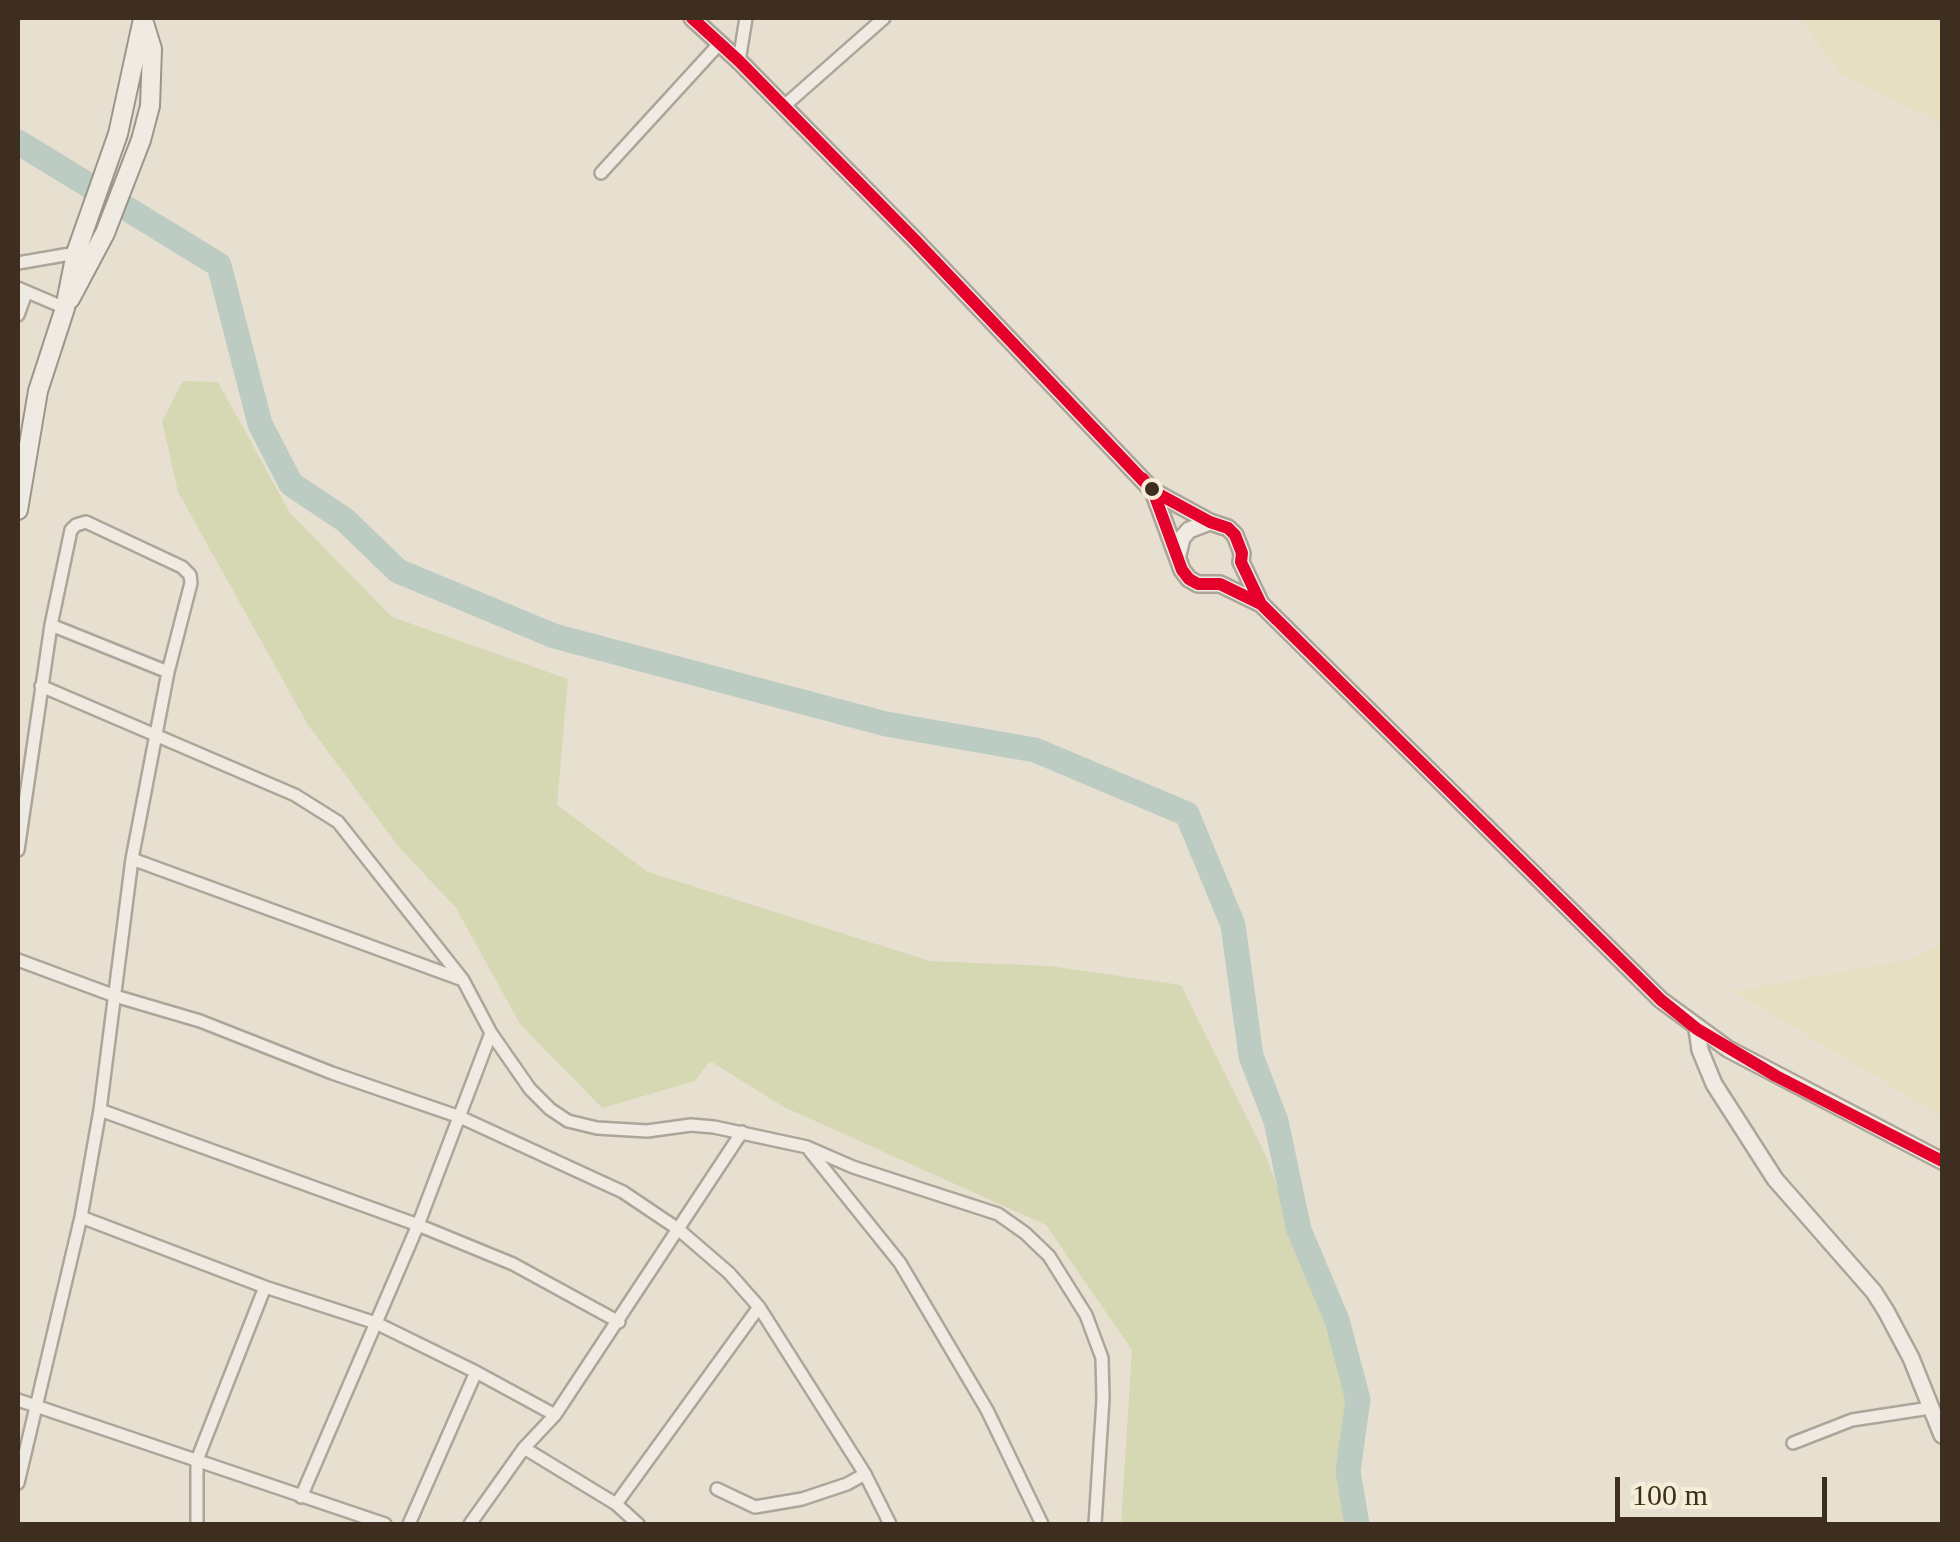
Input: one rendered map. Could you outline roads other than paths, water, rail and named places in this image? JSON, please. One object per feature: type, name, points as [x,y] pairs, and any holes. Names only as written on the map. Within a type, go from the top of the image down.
[{"type":"main road","points":[[18,510],[38,391],[64,308],[76,252],[118,134],[143,18]]},
{"type":"main road","points":[[64,308],[84,279],[141,140],[150,106],[152,48],[143,18]]},
{"type":"street","points":[[692,18],[740,61],[914,239],[1153,491],[1235,534],[1242,553],[1229,580],[1210,586],[1189,579],[1153,491]]},
{"type":"street","points":[[740,61],[746,18]]},
{"type":"street","points":[[783,107],[884,18]]},
{"type":"street","points":[[602,173],[720,43]]},
{"type":"street","points":[[18,263],[76,252]]},
{"type":"street","points":[[18,315],[22,291],[64,308]]},
{"type":"street","points":[[18,850],[51,625],[72,530],[76,524],[86,522],[182,567],[190,575],[191,584],[168,672],[132,859],[100,1110],[82,1217],[18,1483]]},
{"type":"street","points":[[1178,560],[1178,548],[1189,530],[1210,522]]},
{"type":"street","points":[[1240,562],[1262,604],[1661,1000],[1696,1029],[1776,1076],[1942,1161]]},
{"type":"street","points":[[1220,584],[1262,604]]},
{"type":"street","points":[[51,625],[168,672]]},
{"type":"street","points":[[41,686],[295,795],[338,822],[463,980],[491,1033],[530,1089],[568,1121],[598,1128],[647,1131],[691,1125],[807,1147],[854,1167],[998,1214],[1025,1233],[1049,1256],[1086,1315],[1102,1358],[1104,1400],[1095,1524]]},
{"type":"street","points":[[132,859],[463,980]]},
{"type":"street","points":[[18,960],[114,996],[200,1021],[332,1073],[460,1117],[623,1192],[678,1229],[729,1272],[760,1306],[866,1474],[890,1524]]},
{"type":"street","points":[[1696,1029],[1714,1084],[1776,1180],[1874,1292],[1911,1358],[1942,1436]]},
{"type":"street","points":[[300,1497],[418,1226],[491,1033]]},
{"type":"street","points":[[100,1110],[512,1264],[619,1322]]},
{"type":"street","points":[[470,1524],[524,1448],[555,1415],[742,1132]]},
{"type":"street","points":[[807,1147],[900,1263],[987,1410],[1042,1524]]},
{"type":"street","points":[[82,1217],[376,1323],[555,1415]]},
{"type":"street","points":[[197,1524],[197,1460],[266,1286]]},
{"type":"street","points":[[616,1504],[760,1306]]},
{"type":"street","points":[[409,1524],[476,1372]]},
{"type":"street","points":[[18,1400],[385,1524]]},
{"type":"street","points":[[1794,1443],[1852,1420],[1930,1408]]},
{"type":"street","points":[[524,1448],[616,1504],[638,1524]]},
{"type":"street","points":[[717,1488],[754,1507],[802,1499],[866,1474]]},
{"type":"waterway","points":[[18,142],[219,265],[260,424],[291,484],[345,520],[398,571],[554,636],[886,724],[1035,750],[1187,814],[1233,925],[1251,1056],[1276,1121],[1299,1230],[1337,1320],[1358,1400],[1348,1471],[1357,1524]]}]
